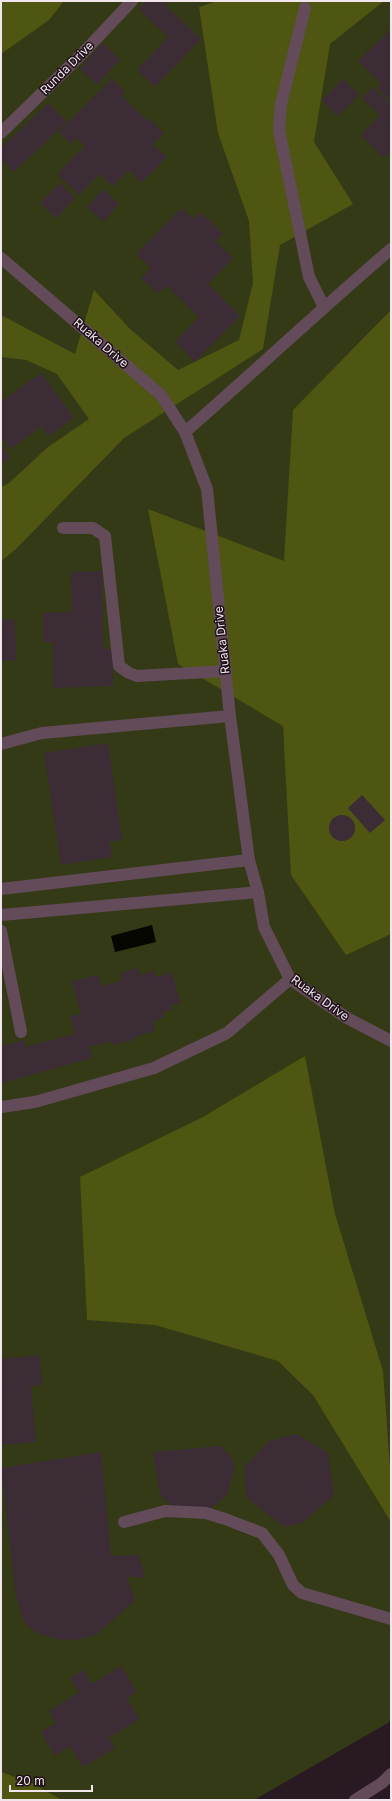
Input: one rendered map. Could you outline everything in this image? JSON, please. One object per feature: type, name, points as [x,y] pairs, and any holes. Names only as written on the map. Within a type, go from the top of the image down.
[{"type":"street","name":"Runda Drive","points":[[1,133],[82,54],[132,1]]},
{"type":"street","points":[[305,8],[281,104],[280,130],[309,277],[324,308]]},
{"type":"street","points":[[185,432],[391,249]]},
{"type":"street","name":"Ruaka Drive","points":[[1,258],[161,395],[185,432],[207,489],[230,716],[249,860],[258,892],[264,927],[290,979],[347,1018],[391,1041]]},
{"type":"street","points":[[63,528],[93,528],[105,536],[119,666],[129,673],[137,676],[226,671]]},
{"type":"street","points":[[1,744],[42,733],[230,716]]},
{"type":"street","points":[[1,889],[249,860]]},
{"type":"street","points":[[1,915],[258,892]]},
{"type":"street","points":[[1,931],[21,1032]]},
{"type":"street","points":[[1,1107],[35,1102],[154,1068],[227,1033],[290,979]]},
{"type":"street","points":[[124,1522],[165,1511],[206,1513],[226,1519],[262,1533],[279,1555],[293,1585],[302,1593],[391,1619]]},
{"type":"street","points":[[355,1800],[382,1783],[391,1774]]},
{"type":"green space","points":[[1,1],[391,1],[391,1718],[388,1723],[254,1800],[1,1800]]},
{"type":"green space","points":[[1,1],[64,1],[49,20],[1,54]]},
{"type":"green space","points":[[217,1],[384,1],[330,44],[314,142],[353,204],[280,245],[263,349],[124,438],[16,549],[1,561],[1,487],[9,483],[48,447],[89,419],[57,374],[26,360],[1,357],[1,315],[75,354],[94,290],[130,329],[178,370],[239,340],[253,283],[249,221],[218,133],[199,7]]},
{"type":"green space","points":[[391,310],[391,934],[346,955],[291,875],[283,726],[178,664],[148,509],[284,561],[293,410]]},
{"type":"green space","points":[[305,1056],[335,1214],[383,1371],[391,1481],[391,1522],[313,1395],[278,1361],[155,1325],[87,1320],[80,1177],[203,1117]]},
{"type":"green space","points":[[1,1772],[32,1783],[62,1800],[1,1800]]},
{"type":"shaded area","points":[[152,925],[156,942],[115,952],[111,936]]},
{"type":"building","points":[[146,1],[169,1],[165,5],[201,39],[155,87],[137,70],[168,37],[139,9]]},
{"type":"building","points":[[391,29],[391,102],[377,88],[381,84],[358,61]]},
{"type":"building","points":[[102,43],[120,59],[97,85],[80,69]]},
{"type":"building","points":[[112,78],[125,92],[122,96],[148,121],[150,119],[164,133],[153,145],[167,157],[141,183],[129,170],[113,186],[100,174],[79,195],[57,174],[85,146],[76,138],[71,144],[59,132]]},
{"type":"building","points":[[343,79],[359,95],[337,116],[322,100]]},
{"type":"building","points":[[373,87],[391,105],[391,150],[384,158],[361,135],[380,115],[362,98]]},
{"type":"building","points":[[48,103],[67,122],[14,172],[1,159],[1,148]]},
{"type":"building","points":[[60,183],[75,198],[56,218],[40,203]]},
{"type":"building","points":[[103,189],[119,204],[103,222],[87,207]]},
{"type":"building","points":[[181,208],[193,219],[201,212],[223,234],[215,241],[233,258],[208,284],[240,316],[195,362],[175,342],[199,317],[167,286],[158,294],[141,278],[151,268],[136,254]]},
{"type":"building","points":[[41,373],[74,418],[48,436],[41,426],[10,449],[1,436],[1,402]]},
{"type":"building","points":[[1,445],[10,458],[1,464]]},
{"type":"building","points":[[102,571],[103,649],[113,649],[113,686],[53,688],[53,642],[43,642],[43,613],[72,612],[71,572]]},
{"type":"building","points":[[14,619],[17,660],[1,661],[1,620]]},
{"type":"building","points":[[108,743],[122,840],[109,842],[112,857],[61,865],[44,753]]},
{"type":"building","points":[[362,795],[385,820],[370,833],[348,808]]},
{"type":"building","points":[[342,815],[351,819],[355,828],[351,837],[342,841],[333,837],[329,828],[333,819]]},
{"type":"building","points":[[138,968],[140,975],[154,971],[156,977],[172,972],[180,1003],[171,1005],[172,1010],[163,1012],[164,1017],[153,1021],[155,1031],[134,1037],[134,1040],[113,1045],[112,1041],[89,1047],[92,1058],[1,1083],[1,1046],[24,1040],[26,1047],[75,1034],[70,1016],[81,1014],[72,981],[98,975],[101,986],[122,981],[120,973]]},
{"type":"building","points":[[40,1355],[42,1385],[31,1386],[36,1442],[1,1445],[1,1359]]},
{"type":"building","points":[[297,1434],[328,1453],[334,1495],[304,1522],[284,1527],[246,1497],[245,1467],[269,1441]]},
{"type":"building","points":[[220,1446],[230,1456],[235,1466],[227,1495],[206,1513],[178,1511],[160,1495],[153,1452]]},
{"type":"building","points":[[101,1452],[111,1556],[139,1555],[145,1578],[127,1576],[135,1600],[98,1633],[89,1637],[73,1640],[57,1639],[36,1633],[24,1622],[16,1596],[1,1468]]},
{"type":"building","points":[[121,1666],[137,1692],[127,1698],[139,1719],[109,1738],[115,1748],[83,1767],[70,1746],[55,1756],[41,1732],[56,1723],[49,1711],[79,1692],[70,1678],[83,1670],[92,1684]]}]
